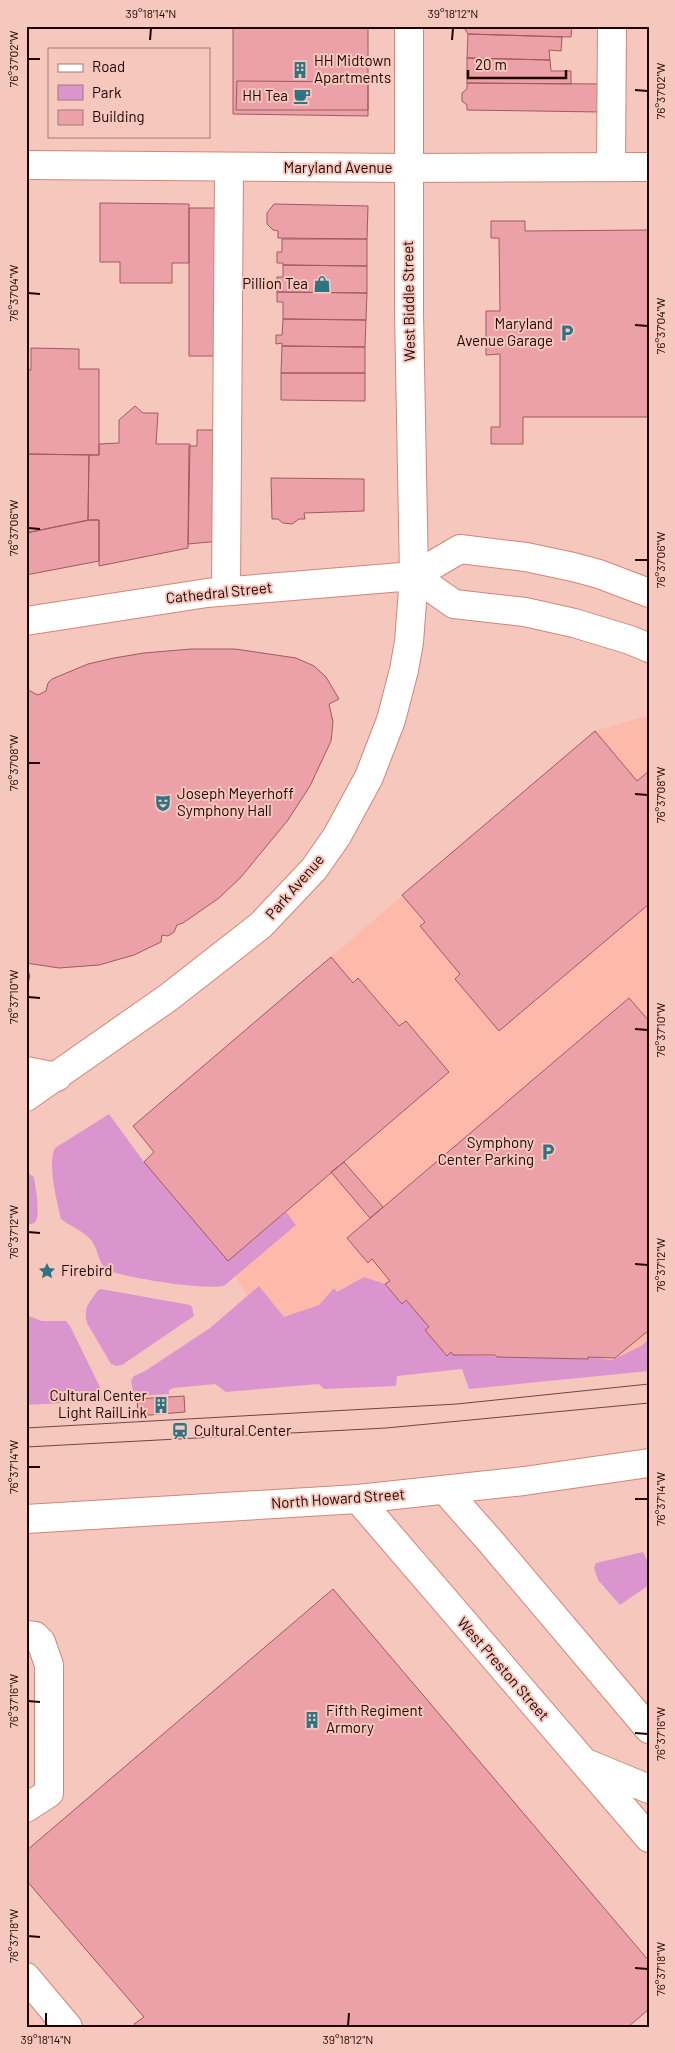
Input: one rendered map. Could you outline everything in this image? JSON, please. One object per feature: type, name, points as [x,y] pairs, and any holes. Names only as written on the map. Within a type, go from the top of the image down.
[{"type":"main road","name":"West Biddle Street","points":[[409,26],[410,460],[414,576]]},
{"type":"main road","points":[[611,167],[612,26]]},
{"type":"main road","name":"Maryland Avenue","points":[[26,165],[408,168],[649,167]]},
{"type":"main road","points":[[226,591],[228,167]]},
{"type":"main road","points":[[649,592],[573,567],[526,557],[460,549],[414,576],[454,604],[525,612],[574,623],[630,640],[649,648]]},
{"type":"main road","name":"Cathedral Street","points":[[26,621],[226,591],[414,576]]},
{"type":"main road","name":"Park Avenue","points":[[26,1096],[57,1077],[169,996],[261,925],[318,862],[337,836],[370,777],[392,720],[409,642],[414,576]]},
{"type":"main road","points":[[26,1071],[57,1077]]},
{"type":"main road","name":"North Howard Street","points":[[26,1519],[358,1499],[524,1481],[649,1463]]},
{"type":"main road","points":[[445,1490],[649,1729]]},
{"type":"main road","name":"West Preston Street","points":[[358,1499],[649,1838]]},
{"type":"main road","points":[[26,1635],[35,1636],[41,1642],[49,1665],[49,1793],[26,1808]]},
{"type":"main road","points":[[583,1761],[649,1788]]},
{"type":"main road","points":[[26,1977],[68,2027]]},
{"type":"shaded area","points":[[649,715],[649,1339],[641,1346],[612,1360],[441,1357],[286,1326],[257,1310],[231,1270],[138,1166],[154,1152],[133,1126],[595,731]]},
{"type":"green space","points":[[109,1114],[144,1162],[228,1260],[286,1212],[296,1225],[225,1285],[217,1287],[165,1283],[128,1276],[105,1269],[91,1240],[61,1219],[52,1173],[52,1163],[55,1148]]},
{"type":"green space","points":[[26,1172],[34,1177],[38,1215],[34,1223],[26,1225]]},
{"type":"green space","points":[[364,1277],[385,1284],[402,1304],[406,1300],[429,1327],[425,1330],[447,1356],[451,1352],[454,1355],[588,1359],[588,1357],[612,1360],[641,1346],[649,1339],[649,1371],[469,1389],[462,1369],[397,1376],[396,1386],[324,1389],[319,1384],[226,1392],[215,1384],[174,1388],[169,1390],[169,1394],[134,1396],[131,1381],[134,1376],[145,1371],[210,1328],[259,1286],[284,1317],[319,1305],[334,1288],[337,1292]]},
{"type":"green space","points":[[98,1290],[190,1305],[194,1316],[122,1365],[116,1366],[111,1364],[87,1323],[86,1309]]},
{"type":"green space","points":[[26,1315],[42,1321],[66,1321],[100,1387],[102,1401],[26,1405]]},
{"type":"green space","points":[[643,1552],[649,1564],[649,1585],[620,1605],[598,1580],[594,1568],[596,1563]]},
{"type":"building","name":"HH Midtown Apartments","points":[[233,26],[368,26],[368,116],[233,114]]},
{"type":"building","points":[[463,26],[572,26],[571,37],[468,34]]},
{"type":"building","points":[[468,34],[562,37],[561,51],[549,50],[550,60],[467,58]]},
{"type":"building","points":[[467,58],[550,60],[551,71],[571,71],[571,84],[467,83]]},
{"type":"building","name":"HH Tea","points":[[237,81],[368,82],[368,110],[236,110]]},
{"type":"building","points":[[467,83],[601,84],[601,112],[467,110],[467,105],[462,101],[462,93],[467,89]]},
{"type":"building","points":[[100,203],[189,204],[189,263],[172,263],[172,283],[120,283],[120,262],[100,262]]},
{"type":"building","points":[[274,204],[368,206],[367,239],[278,238],[278,231],[273,230],[267,224],[267,213]]},
{"type":"building","points":[[189,208],[220,208],[216,356],[189,356]]},
{"type":"building","name":"Maryland Avenue Garage","points":[[491,221],[525,221],[525,231],[649,230],[649,417],[523,417],[523,444],[491,444],[491,427],[500,427],[500,354],[486,355],[486,311],[500,311],[499,238],[491,238]]},
{"type":"building","points":[[282,239],[367,239],[367,266],[283,265],[283,263],[277,263],[277,252],[282,252]]},
{"type":"building","name":"Pillion Tea","points":[[283,265],[367,266],[367,293],[277,292],[277,277],[283,277]]},
{"type":"building","points":[[277,292],[367,293],[366,320],[283,319],[283,302],[277,302]]},
{"type":"building","points":[[283,319],[366,320],[365,347],[282,346],[282,343],[276,344],[276,335],[282,335]]},
{"type":"building","points":[[282,346],[365,347],[365,373],[281,373]]},
{"type":"building","points":[[31,348],[79,349],[79,369],[99,369],[99,455],[26,454],[26,370],[31,370]]},
{"type":"building","points":[[281,373],[365,373],[365,401],[281,400]]},
{"type":"building","points":[[135,406],[143,413],[158,413],[156,444],[190,444],[188,548],[99,566],[99,520],[88,520],[89,455],[99,455],[99,444],[119,443],[119,420]]},
{"type":"building","points":[[197,430],[221,430],[220,541],[188,544],[189,446],[197,446]]},
{"type":"building","points":[[26,454],[89,455],[88,520],[26,533]]},
{"type":"building","points":[[271,478],[364,479],[364,511],[304,513],[305,519],[299,519],[292,524],[283,523],[278,519],[272,519]]},
{"type":"building","points":[[90,520],[99,520],[99,561],[26,575],[26,533]]},
{"type":"building","name":"Joseph Meyerhoff Symphony Hall","points":[[191,649],[235,649],[296,658],[314,666],[326,677],[339,699],[329,704],[333,722],[331,741],[310,786],[288,820],[241,877],[219,898],[183,923],[177,925],[174,932],[168,936],[162,935],[161,942],[134,955],[99,965],[59,968],[26,963],[26,689],[38,695],[46,691],[48,683],[52,679],[88,664],[144,653]]},
{"type":"building","points":[[595,731],[637,781],[649,771],[649,904],[499,1031],[455,979],[460,974],[420,926],[425,922],[402,895]]},
{"type":"building","points":[[331,957],[353,983],[358,978],[399,1026],[406,1021],[449,1072],[228,1261],[144,1162],[154,1152],[133,1126]]},
{"type":"building","points":[[26,964],[30,976],[26,990]]},
{"type":"building","name":"Symphony Center Parking","points":[[629,998],[649,1021],[649,1330],[615,1358],[497,1357],[495,1355],[453,1355],[451,1352],[447,1356],[425,1330],[429,1327],[406,1300],[402,1304],[385,1284],[390,1281],[372,1259],[368,1263],[347,1238]]},
{"type":"building","points":[[344,1162],[383,1207],[370,1218],[331,1172]]},
{"type":"building","name":"Cultural Center Light RailLink","points":[[184,1396],[185,1412],[138,1416],[137,1399]]},
{"type":"building","name":"Fifth Regiment Armory","points":[[333,1589],[649,1961],[649,2009],[628,2027],[137,2027],[134,2024],[144,2017],[26,1880],[26,1851]]},
{"type":"tram line","points":[[26,1428],[457,1404],[649,1384]]},
{"type":"tram line","points":[[26,1447],[386,1428],[649,1403]]},
{"type":"place","name":"HH Midtown Apartments","points":[[300,70]]},
{"type":"place","name":"HH Tea","points":[[302,96]]},
{"type":"place","name":"Pillion Tea","points":[[322,284]]},
{"type":"place","name":"Maryland Avenue Garage","points":[[567,333]]},
{"type":"place","name":"Joseph Meyerhoff Symphony Hall","points":[[163,803]]},
{"type":"place","name":"Symphony Center Parking","points":[[548,1152]]},
{"type":"place","name":"Firebird","points":[[47,1271]]},
{"type":"place","name":"Cultural Center Light RailLink","points":[[161,1405]]},
{"type":"place","name":"Cultural Center","points":[[180,1431]]},
{"type":"place","name":"Fifth Regiment Armory","points":[[312,1720]]}]
